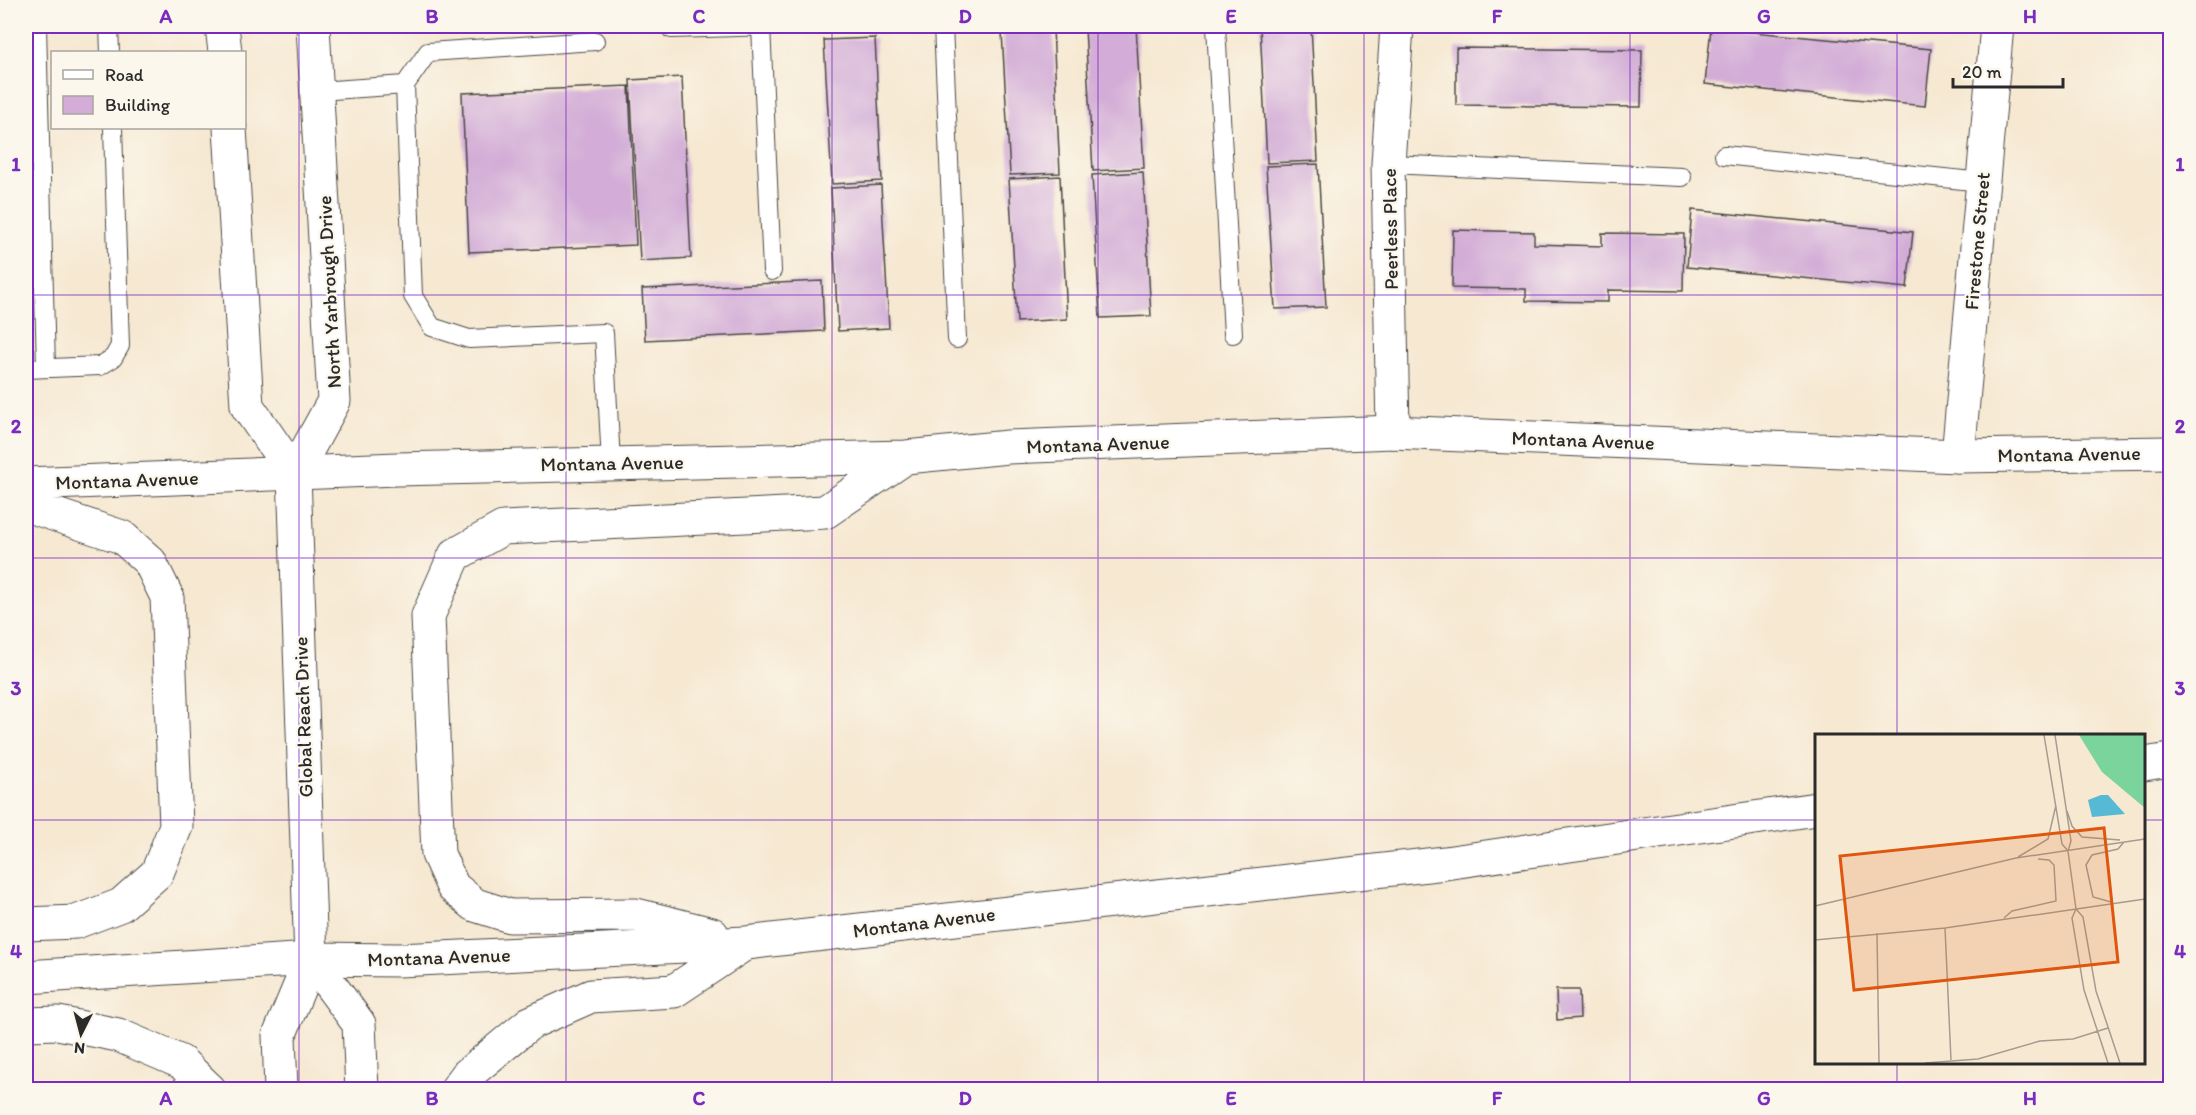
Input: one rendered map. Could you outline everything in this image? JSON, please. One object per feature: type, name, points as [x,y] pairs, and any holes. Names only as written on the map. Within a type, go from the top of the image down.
[{"type":"main road","points":[[222,26],[225,51]]},
{"type":"main road","name":"North Yarbrough Drive","points":[[294,474],[334,401],[313,26]]},
{"type":"main road","name":"Peerless Place","points":[[1393,432],[1388,164],[1397,26]]},
{"type":"main road","name":"Firestone Street","points":[[1958,456],[1997,26]]},
{"type":"main road","points":[[230,129],[247,406],[294,474]]},
{"type":"main road","name":"Montana Avenue","points":[[26,484],[611,463],[906,457],[1008,447],[1393,432],[1958,456],[2170,453]]},
{"type":"main road","points":[[746,943],[636,915],[510,916],[475,905],[453,887],[438,854],[428,616],[455,555],[503,528],[825,512],[906,457]]},
{"type":"main road","name":"Global Reach Drive","points":[[281,1089],[279,1036],[311,959],[294,474]]},
{"type":"main road","points":[[26,505],[122,537],[150,562],[167,597],[176,826],[157,873],[121,905],[76,922],[26,924]]},
{"type":"main road","points":[[2145,764],[2170,760]]},
{"type":"main road","name":"Montana Avenue","points":[[26,977],[311,959],[399,960],[746,943],[1445,863],[1815,809]]},
{"type":"main road","points":[[456,1089],[467,1075],[530,1023],[591,996],[674,991],[746,943]]},
{"type":"main road","points":[[311,959],[359,1024],[362,1089]]},
{"type":"main road","points":[[26,1024],[58,1023],[118,1035],[181,1062],[210,1089]]},
{"type":"lane","points":[[37,26],[46,368]]},
{"type":"lane","points":[[109,26],[110,51]]},
{"type":"lane","points":[[761,26],[772,271]]},
{"type":"lane","points":[[671,29],[772,26]]},
{"type":"lane","points":[[943,26],[957,339]]},
{"type":"lane","points":[[1216,26],[1233,334]]},
{"type":"lane","points":[[595,41],[428,52],[405,85],[413,296],[432,327],[469,339],[604,333],[611,463]]},
{"type":"lane","points":[[318,91],[405,85]]},
{"type":"lane","points":[[26,369],[100,366],[113,358],[120,346],[113,129]]},
{"type":"lane","points":[[1724,155],[1982,182]]},
{"type":"lane","points":[[1388,164],[1682,177]]},
{"type":"building","points":[[1136,26],[1144,168],[1093,171],[1085,28]]},
{"type":"building","points":[[1260,26],[1311,26],[1318,161],[1267,163]]},
{"type":"building","points":[[1711,28],[1931,49],[1925,106],[1705,84]]},
{"type":"building","points":[[1053,29],[1060,173],[1010,175],[1002,32]]},
{"type":"building","points":[[875,38],[882,181],[832,184],[824,40]]},
{"type":"building","points":[[1456,48],[1642,50],[1641,107],[1456,105]]},
{"type":"building","points":[[682,77],[691,258],[640,261],[630,80]]},
{"type":"building","points":[[629,86],[636,245],[469,252],[462,93]]},
{"type":"building","points":[[1318,164],[1326,307],[1275,309],[1266,166]]},
{"type":"building","points":[[1143,172],[1151,316],[1100,318],[1092,175]]},
{"type":"building","points":[[1060,176],[1067,319],[1017,322],[1009,179]]},
{"type":"building","points":[[881,185],[889,328],[838,331],[831,188]]},
{"type":"building","points":[[1692,210],[1913,232],[1907,288],[1687,267]]},
{"type":"building","points":[[1453,230],[1534,232],[1534,244],[1602,246],[1602,233],[1684,234],[1683,291],[1608,290],[1608,302],[1526,301],[1526,289],[1452,288]]},
{"type":"building","points":[[822,281],[824,331],[645,340],[642,289]]},
{"type":"building","points":[[1556,990],[1579,990],[1580,1018],[1557,1020]]}]
